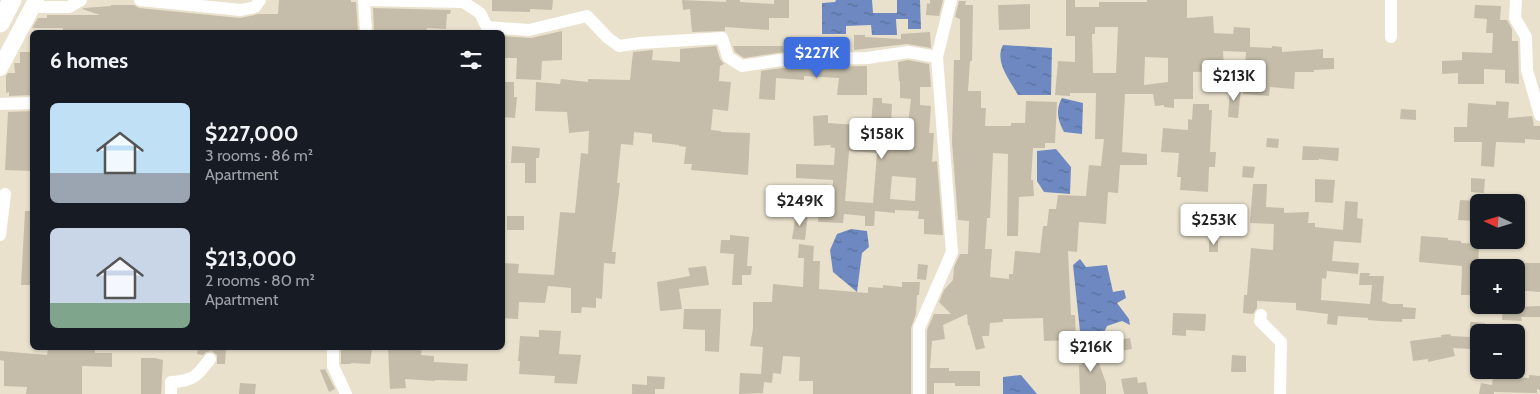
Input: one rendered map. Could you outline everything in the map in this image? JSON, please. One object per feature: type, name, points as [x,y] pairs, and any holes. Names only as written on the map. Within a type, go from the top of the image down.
[{"type":"highway","points":[[0,23],[12,0]]},
{"type":"main road","points":[[0,68],[34,4]]},
{"type":"street","points":[[34,4],[69,7],[81,0]]},
{"type":"street","points":[[140,0],[241,10],[255,7],[260,0]]},
{"type":"street","points":[[366,30],[364,0],[463,2],[480,13],[487,27],[529,30],[588,16],[608,38],[619,46],[722,38],[728,57],[742,66],[781,60],[867,58],[908,52],[937,57]]},
{"type":"street","points":[[919,394],[919,328],[952,252],[937,57],[951,0]]},
{"type":"street","points":[[1390,0],[1390,37]]},
{"type":"street","points":[[1516,0],[1515,18],[1526,37],[1527,70],[1540,115]]},
{"type":"street","points":[[0,104],[30,103]]},
{"type":"street","points":[[0,235],[5,194]]},
{"type":"street","points":[[1261,315],[1260,321],[1281,342],[1280,394]]},
{"type":"street","points":[[333,350],[333,366],[340,392]]},
{"type":"street","points":[[171,394],[171,382],[186,381],[197,376],[210,359]]},
{"type":"water","points":[[836,0],[872,0],[873,13],[897,13],[897,0],[920,0],[921,29],[908,29],[908,19],[896,19],[897,35],[872,35],[871,25],[846,26],[846,34],[822,34],[822,3],[835,2]]},
{"type":"water","points":[[1003,45],[1052,48],[1051,95],[1018,95],[1004,71],[1000,58]]},
{"type":"water","points":[[1062,98],[1083,103],[1082,134],[1064,132],[1058,115]]},
{"type":"water","points":[[1056,149],[1071,167],[1070,194],[1044,192],[1037,181],[1037,151]]},
{"type":"water","points":[[851,229],[867,231],[869,247],[862,253],[857,292],[833,272],[830,250],[837,234]]},
{"type":"water","points":[[1080,259],[1086,267],[1107,265],[1113,292],[1124,290],[1126,298],[1117,303],[1129,319],[1130,325],[1122,321],[1107,326],[1097,339],[1081,341],[1073,265]]},
{"type":"water","points":[[1021,375],[1037,394],[1003,394],[1003,377]]},
{"type":"building","points":[[279,0],[351,0],[351,2],[356,2],[358,30],[63,30],[63,28],[32,28],[38,18],[47,18],[47,15],[100,15],[82,9],[111,5],[134,5],[139,8],[240,18],[259,14],[278,14]]},
{"type":"building","points":[[492,0],[553,0],[552,10],[530,9],[530,12],[492,11]]},
{"type":"building","points":[[682,0],[726,2],[726,0],[740,0],[740,2],[774,4],[774,0],[789,0],[789,18],[769,18],[769,30],[725,27],[725,31],[692,32],[690,9],[683,10]]},
{"type":"building","points":[[930,0],[943,0],[939,16],[926,15],[927,3],[930,4]]},
{"type":"building","points":[[1066,0],[1075,0],[1075,7],[1099,7],[1099,2],[1187,0],[1187,18],[1213,16],[1214,33],[1233,34],[1234,27],[1250,28],[1250,47],[1282,47],[1282,52],[1323,49],[1323,58],[1334,58],[1334,69],[1295,72],[1294,89],[1270,87],[1269,96],[1243,94],[1246,52],[1223,51],[1224,71],[1193,72],[1193,99],[1174,99],[1174,108],[1164,107],[1164,105],[1155,106],[1153,94],[1125,94],[1122,152],[1147,154],[1147,165],[1120,165],[1118,193],[1108,192],[1106,224],[1079,222],[1077,252],[1068,251],[1071,315],[1075,315],[1076,340],[1044,341],[1043,318],[1003,319],[1003,322],[990,323],[989,336],[982,336],[985,348],[976,350],[968,325],[967,314],[943,325],[945,339],[932,341],[930,368],[949,368],[949,371],[980,371],[980,386],[955,386],[955,383],[934,383],[934,394],[927,394],[927,330],[934,314],[951,314],[939,302],[944,290],[953,280],[954,267],[960,254],[968,254],[969,221],[958,220],[952,142],[954,60],[960,60],[960,19],[955,17],[959,1],[966,1],[965,5],[973,5],[972,61],[970,61],[968,91],[981,91],[981,108],[986,108],[985,126],[1011,126],[1011,123],[1025,123],[1026,101],[1057,102],[1055,143],[1045,143],[1045,148],[1033,148],[1031,180],[1033,180],[1034,196],[1019,197],[1018,236],[1007,236],[1008,154],[993,153],[990,218],[987,218],[985,249],[992,249],[990,277],[1009,279],[1009,274],[1013,274],[1015,251],[1040,253],[1043,226],[1047,226],[1049,209],[1056,209],[1058,195],[1086,196],[1089,165],[1101,166],[1104,139],[1095,139],[1096,93],[1070,93],[1070,96],[1055,95],[1058,61],[1075,62],[1075,36],[1066,36]],"holes":[[[1095,27],[1118,27],[1116,73],[1093,73],[1092,34],[1095,34]],[[1145,57],[1168,58],[1168,82],[1144,85]]]},
{"type":"building","points":[[1030,4],[1030,29],[999,30],[998,5]]},
{"type":"building","points":[[1475,5],[1501,6],[1500,20],[1507,20],[1512,29],[1512,41],[1518,41],[1519,84],[1505,83],[1505,70],[1484,69],[1484,84],[1458,84],[1458,73],[1442,74],[1442,61],[1462,60],[1462,52],[1492,53],[1493,33],[1486,33],[1487,19],[1474,18]]},
{"type":"building","points":[[373,8],[451,10],[450,14],[447,14],[446,29],[374,30]]},
{"type":"building","points":[[562,31],[562,60],[542,61],[541,80],[516,79],[517,58],[505,58],[505,36],[531,38]]},
{"type":"building","points":[[930,32],[931,48],[907,44],[854,50],[854,35],[901,39],[901,34]]},
{"type":"building","points":[[716,46],[720,59],[724,64],[720,66],[719,81],[731,82],[728,111],[713,109],[711,130],[750,133],[748,175],[691,170],[692,164],[684,164],[686,147],[652,142],[652,134],[634,132],[633,145],[621,144],[617,183],[620,183],[612,252],[616,252],[615,264],[604,263],[602,299],[596,298],[596,308],[582,307],[581,313],[571,313],[571,288],[548,286],[545,303],[519,302],[518,319],[505,318],[505,263],[519,264],[518,273],[554,275],[560,212],[575,213],[581,153],[588,154],[589,131],[569,133],[567,112],[535,111],[536,82],[560,84],[561,79],[588,82],[588,79],[630,80],[633,52],[653,50],[652,60],[680,62],[680,49]]},
{"type":"building","points":[[733,46],[783,46],[784,52],[744,58],[735,52]]},
{"type":"building","points":[[20,52],[30,52],[30,95],[9,96],[9,92],[6,93],[6,76],[8,73],[15,73],[14,63],[20,63]]},
{"type":"building","points":[[908,60],[929,64],[931,87],[920,87],[920,105],[931,106],[929,133],[934,133],[932,162],[937,161],[943,235],[924,234],[924,219],[918,219],[919,211],[895,210],[895,213],[875,211],[874,226],[865,226],[865,216],[844,214],[843,223],[818,222],[819,208],[832,208],[833,180],[796,178],[796,164],[834,165],[835,148],[830,147],[831,145],[814,146],[813,116],[828,115],[828,123],[871,126],[873,98],[882,98],[882,103],[892,104],[891,123],[908,124],[911,99],[900,98],[898,62]],"holes":[[[849,151],[877,153],[873,203],[845,201]],[[892,176],[916,178],[915,201],[890,199]]]},
{"type":"building","points":[[867,66],[867,95],[837,95],[839,78],[804,76],[804,80],[776,78],[775,100],[759,99],[761,71],[782,68]]},
{"type":"building","points":[[505,82],[514,82],[514,97],[517,97],[515,118],[505,117]]},
{"type":"building","points":[[1230,87],[1241,88],[1238,118],[1228,117]]},
{"type":"building","points":[[1496,101],[1509,102],[1508,118],[1532,116],[1534,126],[1540,126],[1540,140],[1525,139],[1525,143],[1496,142],[1494,167],[1481,166],[1482,142],[1454,142],[1454,127],[1467,127],[1468,103],[1496,105]]},
{"type":"building","points":[[1193,104],[1209,104],[1209,110],[1212,110],[1210,152],[1216,152],[1215,167],[1209,167],[1208,192],[1180,190],[1181,177],[1177,177],[1179,153],[1161,152],[1163,128],[1188,130],[1188,119],[1192,120]]},
{"type":"building","points":[[1401,109],[1416,110],[1416,120],[1400,119]]},
{"type":"building","points":[[30,111],[30,171],[5,170],[8,112]]},
{"type":"building","points":[[1267,138],[1279,139],[1278,148],[1266,147]]},
{"type":"building","points":[[512,146],[540,148],[539,158],[536,158],[536,183],[525,183],[525,163],[511,163]]},
{"type":"building","points":[[1303,146],[1339,148],[1338,161],[1302,160]]},
{"type":"building","points":[[1243,166],[1255,167],[1253,178],[1242,177]]},
{"type":"building","points":[[1471,178],[1485,179],[1484,193],[1471,192]]},
{"type":"building","points":[[1315,179],[1335,180],[1333,203],[1315,202]]},
{"type":"building","points":[[1253,184],[1267,184],[1266,207],[1284,208],[1284,213],[1309,212],[1308,223],[1315,223],[1315,227],[1343,230],[1345,201],[1358,202],[1357,218],[1363,219],[1361,243],[1334,241],[1332,261],[1359,263],[1358,274],[1327,271],[1326,279],[1322,278],[1321,300],[1370,304],[1372,285],[1359,285],[1360,273],[1370,273],[1369,276],[1384,276],[1382,301],[1390,304],[1403,304],[1403,307],[1416,308],[1415,319],[1402,319],[1402,322],[1338,316],[1337,325],[1327,324],[1328,314],[1296,310],[1296,303],[1257,301],[1257,308],[1253,314],[1243,313],[1244,295],[1247,295],[1251,248],[1273,250],[1274,224],[1250,223]]},
{"type":"building","points":[[1460,200],[1470,201],[1470,221],[1458,220]]},
{"type":"building","points":[[25,211],[30,211],[30,285],[21,285]]},
{"type":"building","points":[[796,213],[808,214],[805,240],[792,239]]},
{"type":"building","points":[[507,216],[524,216],[524,230],[507,230]]},
{"type":"building","points":[[730,235],[749,237],[747,266],[752,266],[751,275],[742,275],[742,285],[732,285],[734,254],[720,253],[721,240],[730,240]]},
{"type":"building","points":[[1421,236],[1448,238],[1448,240],[1470,244],[1470,249],[1479,249],[1478,259],[1470,259],[1470,295],[1461,295],[1462,266],[1419,262]]},
{"type":"building","points":[[1209,240],[1218,240],[1218,252],[1209,252]]},
{"type":"building","points":[[799,244],[814,246],[813,261],[820,261],[819,289],[868,293],[868,287],[883,288],[883,285],[902,287],[902,282],[920,282],[916,314],[911,328],[911,394],[813,394],[813,381],[799,381],[800,357],[783,356],[781,374],[773,373],[772,383],[764,382],[763,393],[739,394],[740,373],[761,374],[763,347],[750,346],[753,328],[753,302],[772,302],[773,284],[803,287],[804,258],[798,258]]},
{"type":"building","points":[[1525,263],[1540,263],[1540,292],[1525,291]]},
{"type":"building","points":[[918,264],[928,265],[926,280],[917,279]]},
{"type":"building","points":[[706,266],[709,285],[679,289],[682,309],[660,311],[657,282],[690,276],[688,268]]},
{"type":"building","points":[[1540,306],[1540,317],[1521,317],[1522,321],[1502,320],[1502,314],[1525,314],[1525,307]]},
{"type":"building","points":[[684,309],[721,309],[719,352],[705,351],[705,330],[683,329]]},
{"type":"building","points":[[1173,313],[1206,314],[1205,331],[1186,330],[1186,336],[1172,335]]},
{"type":"building","points":[[1470,322],[1485,323],[1485,324],[1470,324]]},
{"type":"building","points":[[539,330],[561,331],[559,354],[581,355],[577,384],[554,383],[555,376],[519,374],[520,336],[539,337]]},
{"type":"building","points":[[1450,334],[1451,336],[1470,337],[1470,349],[1453,348],[1455,356],[1428,362],[1428,359],[1413,361],[1410,341],[1441,337],[1441,335]]},
{"type":"building","points":[[1130,338],[1132,349],[1116,352],[1114,341]]},
{"type":"building","points":[[1092,344],[1106,383],[1106,394],[1080,394],[1079,365],[1082,365],[1077,349]]},
{"type":"building","points":[[48,350],[95,350],[95,353],[112,353],[112,367],[82,366],[82,394],[26,394],[27,387],[4,386],[4,361],[0,360],[0,351],[47,355]]},
{"type":"building","points":[[198,350],[226,350],[225,364],[217,364],[217,355],[212,351],[206,352],[203,355],[197,354]]},
{"type":"building","points":[[341,350],[372,350],[370,364],[341,364]]},
{"type":"building","points":[[388,350],[422,350],[421,355],[434,356],[434,362],[468,364],[467,381],[405,379],[406,388],[390,389]]},
{"type":"building","points":[[1232,355],[1246,356],[1246,372],[1231,372]]},
{"type":"building","points":[[141,358],[163,360],[161,394],[141,394]]},
{"type":"building","points":[[325,369],[335,389],[329,392],[320,370]]},
{"type":"building","points":[[1529,375],[1540,376],[1540,390],[1537,389],[1537,393],[1494,392],[1494,394],[1479,394],[1481,383],[1492,385],[1493,379],[1525,379],[1529,378]]},
{"type":"building","points":[[647,376],[665,377],[664,389],[655,389],[655,394],[632,394],[632,384],[647,385]]},
{"type":"building","points":[[1137,377],[1138,383],[1146,382],[1148,394],[1124,394],[1121,379]]},
{"type":"building","points":[[240,383],[256,384],[255,394],[239,394]]}]
